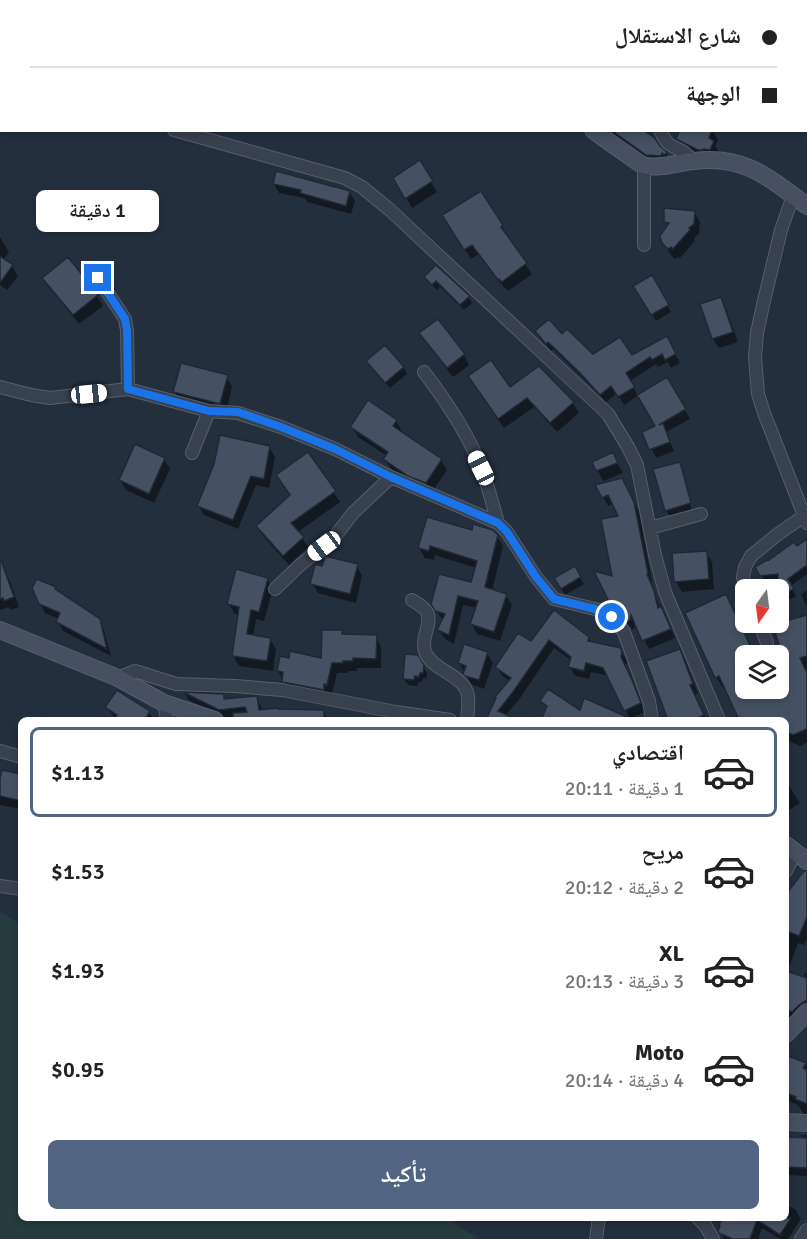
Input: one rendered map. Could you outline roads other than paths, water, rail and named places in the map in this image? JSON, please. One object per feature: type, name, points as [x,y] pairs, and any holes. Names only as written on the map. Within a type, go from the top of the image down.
[{"type":"main road","points":[[596,132],[644,165],[664,166],[694,161],[728,161],[746,166],[765,175],[807,206]]},
{"type":"main road","points":[[0,630],[118,678],[164,702],[206,717]]},
{"type":"main road","points":[[789,1031],[807,1012]]},
{"type":"main road","points":[[789,1122],[807,1123]]},
{"type":"street","points":[[181,132],[345,178],[362,187],[608,414],[637,465],[665,592],[718,717]]},
{"type":"street","points":[[661,132],[671,147],[681,150],[694,161]]},
{"type":"street","points":[[644,165],[644,245]]},
{"type":"street","points":[[743,579],[751,556],[778,534],[806,519],[758,394],[755,357],[763,305],[781,230],[793,196]]},
{"type":"street","points":[[98,278],[125,319],[128,389]]},
{"type":"street","points":[[424,372],[442,396],[470,443],[481,468],[498,523]]},
{"type":"street","points":[[0,387],[50,398],[128,389],[209,411],[238,412],[335,449],[391,477],[498,523],[507,532],[536,577],[554,599],[599,610],[612,617],[624,632],[649,701],[652,717]]},
{"type":"street","points":[[192,453],[209,411]]},
{"type":"street","points":[[275,589],[336,535],[353,513],[391,477]]},
{"type":"street","points":[[650,528],[701,514]]},
{"type":"street","points":[[412,600],[428,614],[423,643],[427,655],[439,668],[462,683],[467,690],[469,698],[467,717]]},
{"type":"street","points":[[763,633],[767,643]]},
{"type":"street","points":[[118,678],[135,671],[176,684],[282,690],[430,717]]},
{"type":"street","points":[[164,702],[166,717]]},
{"type":"street","points":[[0,750],[18,756]]},
{"type":"street","points":[[0,886],[18,889]]},
{"type":"street","points":[[596,1239],[599,1221]]},
{"type":"street","points":[[701,1221],[713,1239]]},
{"type":"street","points":[[801,1239],[807,1230]]}]
